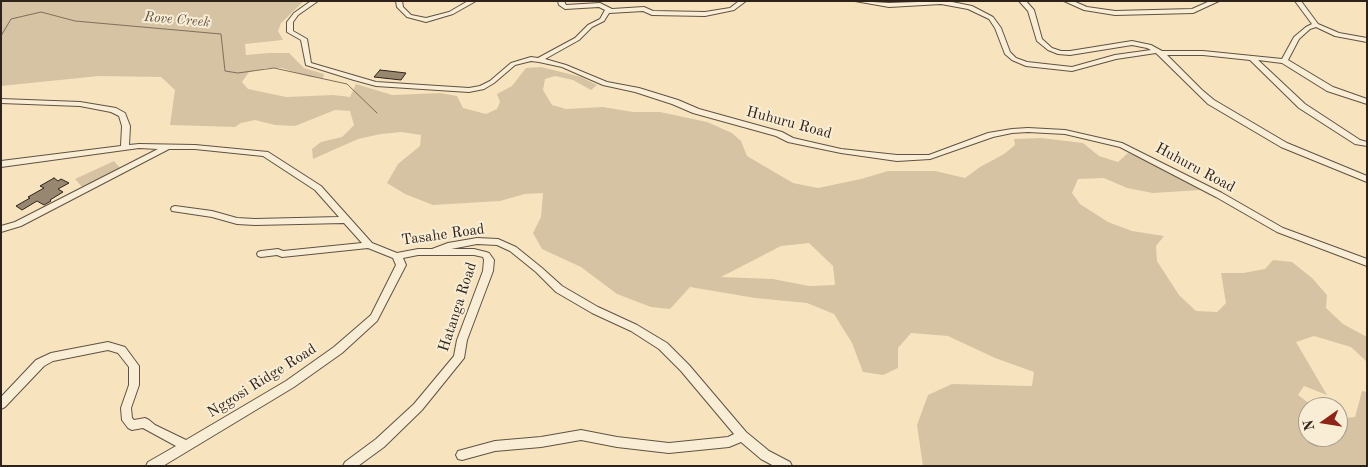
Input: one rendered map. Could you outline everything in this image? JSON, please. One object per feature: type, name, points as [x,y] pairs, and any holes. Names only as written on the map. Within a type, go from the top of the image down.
[{"type":"street","name":"Huhuru Road","points":[[315,1],[296,14],[290,22],[290,32],[304,39],[308,64],[376,84],[469,90],[487,85],[513,64],[531,59],[539,60],[564,66],[605,84],[636,90],[675,102],[696,111],[779,134],[791,140],[841,151],[897,158],[930,157],[991,135],[1028,130],[1065,132],[1122,146],[1169,168],[1280,230],[1367,263]]},
{"type":"street","points":[[399,1],[400,7],[409,16],[426,20],[451,13],[473,1]]},
{"type":"street","points":[[561,1],[561,4],[565,7],[600,5],[612,10],[644,9],[652,13],[705,14],[732,9],[743,1]]},
{"type":"street","points":[[858,1],[889,5],[941,2],[970,7],[991,18],[998,28],[1007,53],[1014,60],[1026,64],[1072,69],[1115,57],[1159,52],[1203,53],[1284,61],[1330,89],[1367,102]]},
{"type":"street","points":[[1022,1],[1031,10],[1038,40],[1050,49],[1070,53],[1132,43],[1149,46],[1159,52],[1211,102],[1284,145],[1367,179]]},
{"type":"street","points":[[1067,1],[1092,10],[1115,13],[1193,11],[1216,1]]},
{"type":"street","points":[[1298,1],[1316,25],[1337,35],[1367,40]]},
{"type":"street","points":[[539,60],[577,40],[590,26],[602,20],[604,14],[612,10]]},
{"type":"street","points":[[1284,61],[1296,38],[1308,28],[1316,25]]},
{"type":"street","points":[[1253,59],[1302,106],[1358,142],[1367,144]]},
{"type":"street","points":[[1,100],[80,104],[113,110],[122,116],[126,126],[125,148]]},
{"type":"street","points":[[1,229],[18,224],[168,146]]},
{"type":"street","name":"Tasahe Road","points":[[1,164],[125,148],[168,146],[265,154],[318,188],[368,245],[397,256],[418,252],[433,252],[448,246],[477,241],[498,242],[513,249],[539,270],[558,289],[595,310],[634,328],[662,346],[685,368],[742,436],[765,455],[786,466]]},
{"type":"street","points":[[175,209],[212,214],[237,221],[347,220]]},
{"type":"street","points":[[261,254],[278,252],[282,254],[368,245]]},
{"type":"street","name":"Hatanga Road","points":[[349,466],[380,443],[418,407],[460,358],[462,340],[488,272],[489,260],[486,255],[474,252],[433,252]]},
{"type":"street","name":"Nggosi Ridge Road","points":[[152,466],[290,384],[352,337],[374,318],[401,265],[397,256]]},
{"type":"street","points":[[1,404],[40,363],[51,357],[108,346],[121,350],[134,366],[134,385],[126,408],[127,420],[132,425],[145,423],[185,446]]},
{"type":"street","points":[[462,455],[495,446],[541,442],[581,434],[617,442],[669,448],[729,442],[742,436]]},
{"type":"shaded area","points":[[1,1],[304,1],[281,23],[278,31],[283,40],[245,44],[246,55],[289,53],[304,68],[324,74],[323,78],[310,77],[282,68],[266,68],[249,72],[242,82],[248,89],[286,97],[333,95],[350,97],[356,84],[392,95],[440,93],[457,96],[463,108],[486,114],[497,109],[500,102],[497,94],[512,86],[526,68],[541,67],[581,77],[597,85],[591,90],[573,80],[555,76],[545,79],[543,90],[552,105],[566,109],[603,107],[633,112],[660,112],[707,122],[732,133],[741,141],[747,156],[793,183],[818,188],[888,171],[935,171],[965,178],[980,167],[1004,154],[1015,145],[1014,139],[1041,138],[1083,143],[1099,156],[1118,162],[1128,153],[1153,162],[1201,190],[1153,193],[1127,188],[1104,178],[1078,179],[1072,193],[1080,204],[1108,222],[1132,231],[1164,236],[1156,246],[1157,261],[1179,295],[1196,311],[1217,312],[1226,303],[1221,273],[1243,273],[1265,269],[1273,260],[1292,262],[1312,278],[1327,295],[1326,308],[1343,324],[1367,337],[1367,362],[1351,347],[1314,336],[1296,342],[1327,395],[1304,386],[1298,395],[1301,397],[1298,397],[1298,447],[1348,447],[1348,418],[1355,417],[1362,391],[1367,392],[1367,466],[923,466],[917,425],[928,395],[952,384],[1032,386],[1034,372],[995,358],[948,336],[911,333],[898,348],[898,368],[883,375],[863,372],[852,343],[834,314],[807,303],[755,298],[690,287],[670,309],[651,307],[617,294],[581,267],[542,249],[533,233],[541,217],[543,193],[525,194],[500,201],[433,205],[405,194],[387,183],[398,164],[420,146],[421,135],[402,132],[358,139],[313,159],[312,149],[321,142],[342,137],[354,125],[350,111],[335,110],[295,126],[275,125],[255,120],[241,123],[235,127],[170,125],[175,90],[161,77],[99,76],[1,86]],"holes":[[[809,243],[833,266],[835,285],[809,286],[773,279],[721,277],[781,246]]]},
{"type":"shaded area","points":[[114,161],[121,169],[82,187],[75,179]]},
{"type":"building","points":[[380,70],[406,73],[401,80],[374,77]]},
{"type":"building","points":[[54,178],[58,181],[61,179],[69,183],[58,189],[63,192],[51,201],[44,205],[37,201],[22,210],[16,206],[44,188],[40,186]]},
{"type":"waterway","name":"Rove Creek","points":[[1,36],[11,19],[41,12],[75,21],[221,34],[225,71],[238,73],[274,68],[347,84],[377,113]]}]
